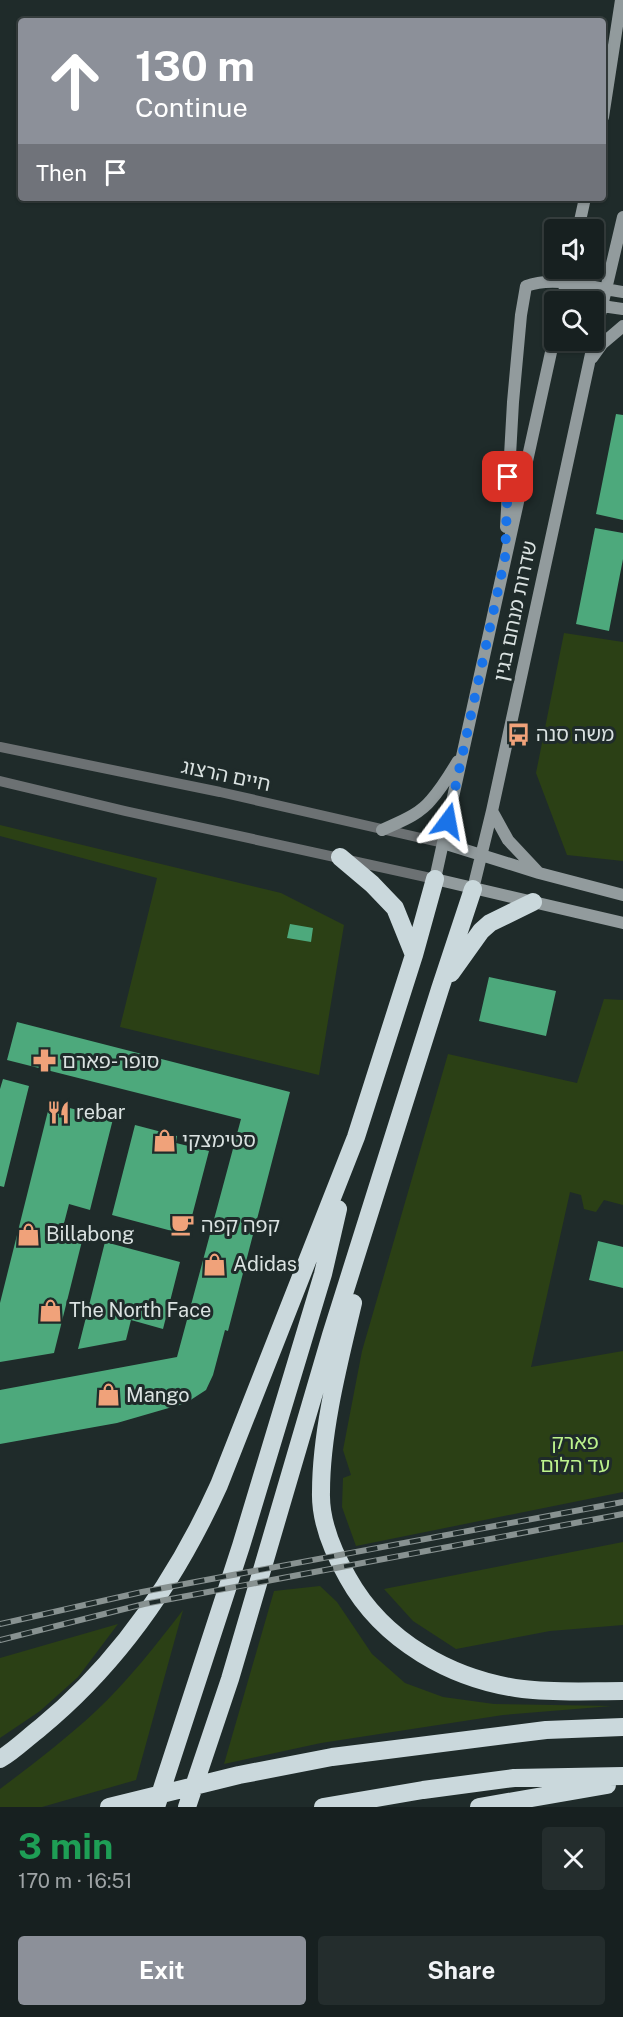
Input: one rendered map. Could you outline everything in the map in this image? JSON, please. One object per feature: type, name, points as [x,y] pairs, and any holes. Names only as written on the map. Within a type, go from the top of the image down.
[{"type":"highway","points":[[340,857],[372,884],[395,908],[414,955]]},
{"type":"highway","points":[[0,1759],[63,1709],[103,1669],[158,1596],[199,1530],[219,1485],[356,1137],[414,955],[435,879]]},
{"type":"highway","points":[[187,1807],[339,1334],[384,1167],[473,889]]},
{"type":"highway","points":[[440,989],[481,931],[490,923],[534,902]]},
{"type":"highway","points":[[156,1807],[241,1546],[323,1274],[356,1137]]},
{"type":"highway","points":[[339,1334],[335,1379],[324,1448],[321,1492],[325,1524],[340,1565],[363,1602],[394,1635],[432,1660],[472,1677],[522,1689],[623,1691]]},
{"type":"highway","points":[[109,1807],[239,1775],[332,1757],[546,1730],[623,1726]]},
{"type":"highway","points":[[323,1807],[514,1779],[623,1776]]},
{"type":"highway","points":[[479,1807],[623,1782]]},
{"type":"main road","points":[[606,98],[621,0]]},
{"type":"main road","points":[[580,219],[584,201]]},
{"type":"main road","points":[[622,223],[623,252]]},
{"type":"main road","name":"שדרות מנחם בגין","points":[[604,293],[622,223]]},
{"type":"main road","points":[[564,291],[567,279]]},
{"type":"main road","points":[[505,558],[513,402],[526,286],[553,280],[623,292]]},
{"type":"main road","points":[[566,284],[575,291]]},
{"type":"main road","points":[[604,305],[623,309]]},
{"type":"main road","points":[[588,367],[602,344],[623,326]]},
{"type":"main road","name":"שדרות מנחם בגין","points":[[435,879],[551,351]]},
{"type":"main road","name":"שדרות מנחם בגין","points":[[473,889],[592,351]]},
{"type":"main road","points":[[382,830],[424,807],[463,755]]},
{"type":"main road","points":[[492,811],[508,840],[539,873]]},
{"type":"main road","points":[[443,843],[539,873],[623,895]]},
{"type":"main road","points":[[435,879],[623,923]]},
{"type":"street","name":"חיים הרצוג","points":[[0,747],[220,792],[443,843]]},
{"type":"street","points":[[0,781],[435,879]]},
{"type":"green space","points":[[564,633],[623,642],[623,861],[567,855],[536,773]]},
{"type":"green space","points":[[0,825],[281,893],[344,925],[319,1075],[120,1027],[157,878],[0,836]]},
{"type":"green space","name":"פארק עד הלום","points":[[604,999],[623,1000],[623,1205],[604,1200],[596,1212],[584,1209],[581,1195],[570,1192],[531,1367],[623,1351],[623,1492],[356,1546],[342,1507],[343,1478],[351,1475],[343,1450],[362,1351],[448,1054],[577,1083]]},
{"type":"green space","points":[[623,1542],[623,1625],[550,1631],[456,1649],[413,1621],[384,1589]]},
{"type":"green space","points":[[320,1586],[337,1602],[372,1654],[405,1683],[443,1697],[494,1704],[612,1706],[503,1715],[321,1743],[224,1764],[274,1591]]},
{"type":"green space","points":[[183,1610],[136,1780],[42,1807],[0,1807],[0,1789],[85,1721],[108,1699]]},
{"type":"green space","points":[[118,1624],[78,1677],[40,1711],[0,1738],[0,1658]]},
{"type":"building","points":[[616,414],[623,415],[623,520],[596,514]]},
{"type":"building","points":[[595,528],[623,533],[623,559],[609,631],[576,624]]},
{"type":"building","points":[[290,924],[313,928],[311,942],[287,938]]},
{"type":"building","points":[[489,977],[556,991],[546,1036],[479,1021]]},
{"type":"building","points":[[17,1022],[290,1092],[228,1331],[225,1330],[213,1375],[206,1390],[186,1403],[117,1423],[0,1444],[0,1390],[177,1357],[241,1119],[7,1060]]},
{"type":"building","points":[[3,1079],[29,1086],[4,1187],[0,1186],[0,1089]]},
{"type":"building","points":[[50,1103],[113,1119],[90,1210],[69,1204],[62,1231],[83,1237],[54,1353],[0,1362],[0,1303]]},
{"type":"building","points":[[135,1125],[177,1136],[176,1143],[209,1151],[187,1235],[112,1215]]},
{"type":"building","points":[[598,1241],[623,1247],[623,1288],[589,1280]]},
{"type":"building","points":[[105,1242],[180,1262],[163,1329],[131,1320],[126,1340],[78,1349]]},
{"type":"railway","points":[[0,1624],[142,1592],[623,1502]]},
{"type":"railway","points":[[0,1640],[144,1604],[623,1514]]},
{"type":"place","name":"משה סנה","points":[[518,734]]},
{"type":"place","name":"סופר-פארם","points":[[44,1061]]},
{"type":"place","name":"rebar","points":[[58,1112]]},
{"type":"place","name":"סטימצקי","points":[[164,1140]]},
{"type":"place","name":"קפה קפה","points":[[183,1225]]},
{"type":"place","name":"Billabong","points":[[28,1234]]},
{"type":"place","name":"Adidas","points":[[215,1264]]},
{"type":"place","name":"The North Face","points":[[51,1310]]},
{"type":"place","name":"Mango","points":[[108,1395]]},
{"type":"route","points":[[448,821],[505,558],[508,477]]}]
